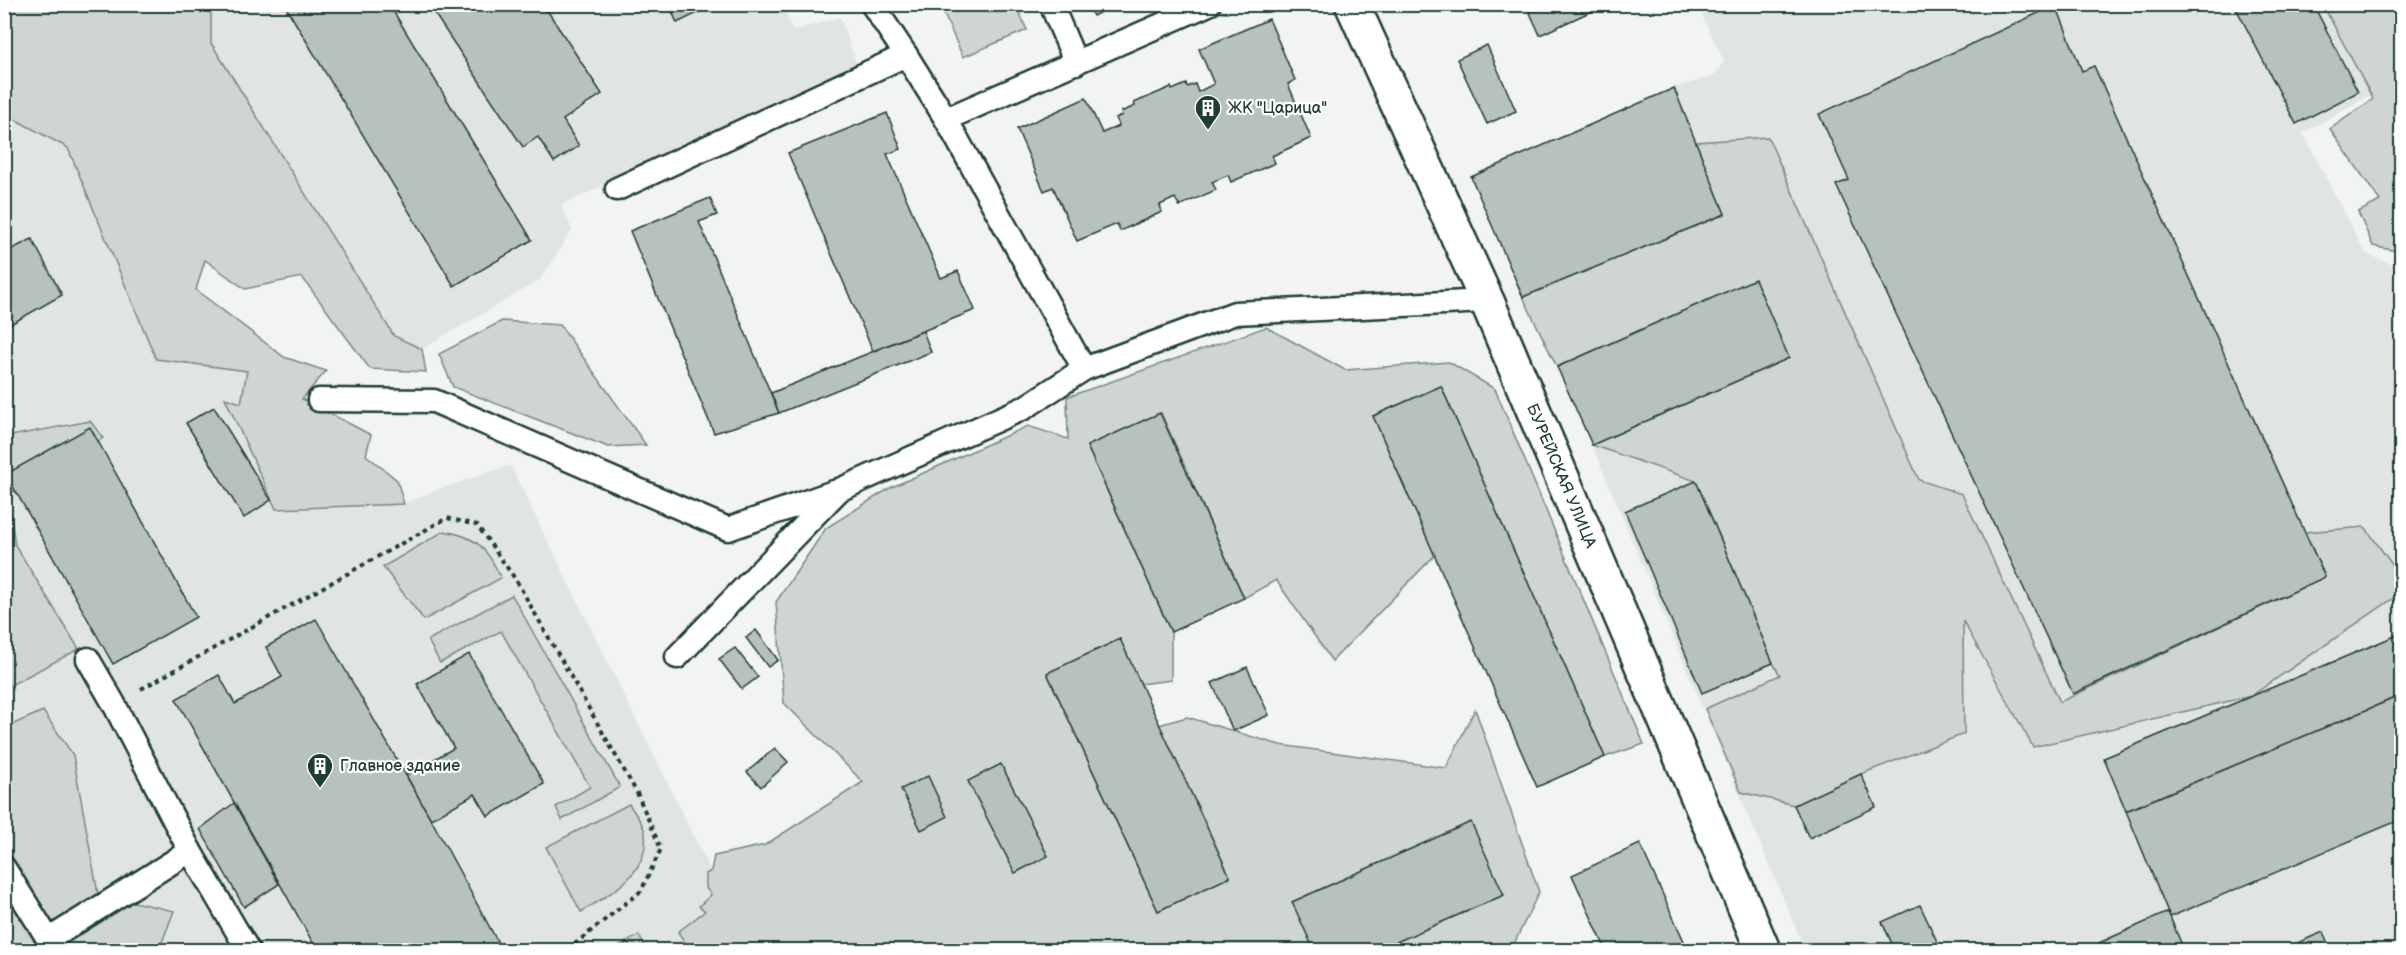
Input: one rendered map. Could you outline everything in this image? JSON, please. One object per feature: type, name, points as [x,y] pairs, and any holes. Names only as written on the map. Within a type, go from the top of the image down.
[{"type":"street","name":"БУРЕЙСКАЯ УЛИЦА","points":[[1352,4],[1487,301],[1763,951]]},
{"type":"lane","points":[[872,4],[946,119],[1084,369]]},
{"type":"lane","points":[[1051,4],[1076,63]]},
{"type":"lane","points":[[946,119],[1209,4]]},
{"type":"lane","points":[[617,189],[906,55]]},
{"type":"lane","points":[[319,400],[434,401],[728,529],[838,490],[1024,408],[1084,369],[1235,313],[1487,301]]},
{"type":"lane","points":[[677,657],[838,490]]},
{"type":"lane","points":[[88,659],[114,704],[190,851],[248,951]]},
{"type":"lane","points":[[4,868],[51,945],[190,851]]},
{"type":"path","points":[[114,704],[447,518],[477,525],[516,580],[637,793],[661,849],[641,891],[576,943],[562,951]]},
{"type":"shaded area","points":[[782,4],[793,31],[840,17],[859,71],[561,205],[572,230],[540,280],[422,349],[394,336],[211,43],[211,5]]},
{"type":"shaded area","points":[[4,5],[211,5],[211,43],[394,336],[422,349],[426,372],[370,369],[302,277],[245,289],[205,260],[196,290],[284,357],[326,371],[302,399],[371,435],[366,455],[397,480],[404,504],[276,509],[225,398],[241,403],[247,371],[156,359],[68,148],[5,114]]},
{"type":"shaded area","points":[[940,5],[1016,5],[1027,30],[963,57]]},
{"type":"shaded area","points":[[1697,5],[2351,5],[2393,82],[2303,133],[2365,253],[2401,268],[2401,950],[1805,950],[1592,445],[1523,297],[1471,177],[1674,88],[1714,76],[1724,61]]},
{"type":"shaded area","points":[[2323,5],[2401,5],[2401,252],[2373,246],[2358,212],[2380,201],[2330,129],[2373,99]]},
{"type":"shaded area","points":[[4,114],[68,148],[156,359],[247,371],[241,403],[225,399],[276,508],[404,504],[510,465],[711,871],[711,895],[705,911],[678,932],[690,950],[5,950]]},
{"type":"shaded area","points":[[1768,137],[1919,480],[1962,494],[2060,702],[2325,577],[2305,532],[2365,527],[2401,577],[2401,593],[2251,696],[2033,747],[1963,621],[1964,734],[1861,774],[1794,805],[1741,792],[1705,709],[1780,675],[1696,481],[1592,445],[1789,358],[1754,280],[1557,367],[1523,297],[1725,214],[1696,142]]},
{"type":"shaded area","points":[[502,321],[560,325],[646,445],[608,447],[453,387],[439,354]]},
{"type":"shaded area","points":[[1266,327],[1345,370],[1449,362],[1495,389],[1644,744],[1605,757],[1441,386],[1373,416],[1435,555],[1332,661],[1276,580],[1244,598],[1161,413],[1087,446],[1171,632],[1171,680],[1140,684],[1120,639],[1047,673],[1158,911],[1230,877],[1159,725],[1187,717],[1280,745],[1446,768],[1475,709],[1539,892],[1511,950],[690,950],[678,932],[705,911],[699,906],[711,895],[706,888],[706,874],[711,871],[714,856],[765,845],[863,782],[784,703],[776,602],[826,528],[890,488],[1028,426],[1068,439],[1067,397]]},
{"type":"shaded area","points":[[90,421],[103,438],[8,495],[15,545],[79,649],[5,688],[5,437]]},
{"type":"shaded area","points":[[444,531],[465,537],[480,546],[491,559],[501,578],[424,620],[383,567]]},
{"type":"shaded area","points":[[512,595],[620,787],[562,820],[556,807],[590,787],[501,631],[440,663],[428,640]]},
{"type":"shaded area","points":[[43,711],[73,755],[98,894],[174,911],[159,950],[5,950],[5,743],[9,726]]},
{"type":"shaded area","points":[[629,804],[641,822],[645,833],[645,847],[641,860],[626,881],[581,912],[546,847]]},
{"type":"shaded area","points":[[639,935],[646,950],[613,950]]},
{"type":"building","points":[[284,4],[389,4],[532,240],[454,286]]},
{"type":"building","points":[[428,4],[543,4],[602,94],[563,120],[579,146],[554,162],[538,137],[523,147]]},
{"type":"building","points":[[669,4],[716,4],[677,23]]},
{"type":"building","points":[[1087,4],[1116,4],[1093,16]]},
{"type":"building","points":[[1526,4],[1607,4],[1540,35]]},
{"type":"building","points":[[2234,4],[2313,4],[2358,92],[2296,124]]},
{"type":"building","points":[[2056,5],[2082,71],[2094,66],[2325,577],[2073,694],[1836,185],[1849,180],[1819,114]]},
{"type":"building","name":"ЖК \"Царица\"","points":[[1269,19],[1295,80],[1288,84],[1311,138],[1272,156],[1275,163],[1231,182],[1228,175],[1212,182],[1216,190],[1179,206],[1175,198],[1160,205],[1162,212],[1120,231],[1117,224],[1077,241],[1053,187],[1044,191],[1017,129],[1086,98],[1102,133],[1119,126],[1116,118],[1122,115],[1121,112],[1135,106],[1134,103],[1171,87],[1172,90],[1186,84],[1187,87],[1195,84],[1198,92],[1214,84],[1199,49]]},
{"type":"building","points":[[1487,45],[1516,111],[1487,124],[1457,59]]},
{"type":"building","points":[[1674,88],[1725,214],[1523,297],[1471,177]]},
{"type":"building","points":[[887,113],[901,149],[887,154],[941,278],[958,271],[975,310],[873,351],[788,153]]},
{"type":"building","points":[[710,198],[717,215],[699,222],[779,413],[714,433],[630,231]]},
{"type":"building","points":[[32,239],[62,295],[4,328],[4,253]]},
{"type":"building","points":[[1755,279],[1789,358],[1592,445],[1557,367]]},
{"type":"building","points":[[923,331],[931,352],[779,413],[771,393]]},
{"type":"building","points":[[1441,386],[1605,757],[1537,787],[1373,416]]},
{"type":"building","points":[[214,407],[271,500],[244,518],[186,423]]},
{"type":"building","points":[[1160,413],[1244,598],[1171,632],[1087,446]]},
{"type":"building","points":[[90,427],[196,617],[113,664],[6,474]]},
{"type":"building","points":[[1696,481],[1773,663],[1702,693],[1625,511]]},
{"type":"building","name":"Главное здание","points":[[316,619],[431,819],[502,950],[317,950],[176,699],[219,675],[235,704],[282,677],[266,647]]},
{"type":"building","points":[[756,630],[778,660],[768,667],[746,638]]},
{"type":"building","points":[[2402,633],[2402,695],[2126,811],[2104,758]]},
{"type":"building","points":[[1120,639],[1230,877],[1158,911],[1047,673]]},
{"type":"building","points":[[735,648],[758,677],[742,689],[719,659]]},
{"type":"building","points":[[469,654],[544,784],[488,816],[475,794],[431,819],[406,775],[454,748],[417,684]]},
{"type":"building","points":[[1247,667],[1269,715],[1233,731],[1212,683]]},
{"type":"building","points":[[2402,695],[2402,819],[2170,917],[2126,811]]},
{"type":"building","points":[[775,748],[788,762],[761,787],[747,772]]},
{"type":"building","points":[[1001,764],[1048,856],[1015,873],[968,781]]},
{"type":"building","points":[[1861,774],[1876,807],[1809,838],[1794,805]]},
{"type":"building","points":[[928,776],[947,817],[921,830],[901,789]]},
{"type":"building","points":[[234,803],[279,884],[244,907],[200,829]]},
{"type":"building","points":[[1471,822],[1504,895],[1378,950],[1314,950],[1292,902]]},
{"type":"building","points":[[1640,844],[1688,950],[1606,950],[1572,875]]},
{"type":"building","points":[[1920,905],[1941,950],[1895,950],[1882,922]]},
{"type":"building","points":[[2168,912],[2184,950],[2102,950],[2099,943]]},
{"type":"building","points":[[2323,932],[2331,950],[2281,950]]},
{"type":"place","name":"ЖК \"Царица\"","points":[[1208,131]]},
{"type":"place","name":"Главное здание","points":[[320,789]]}]
